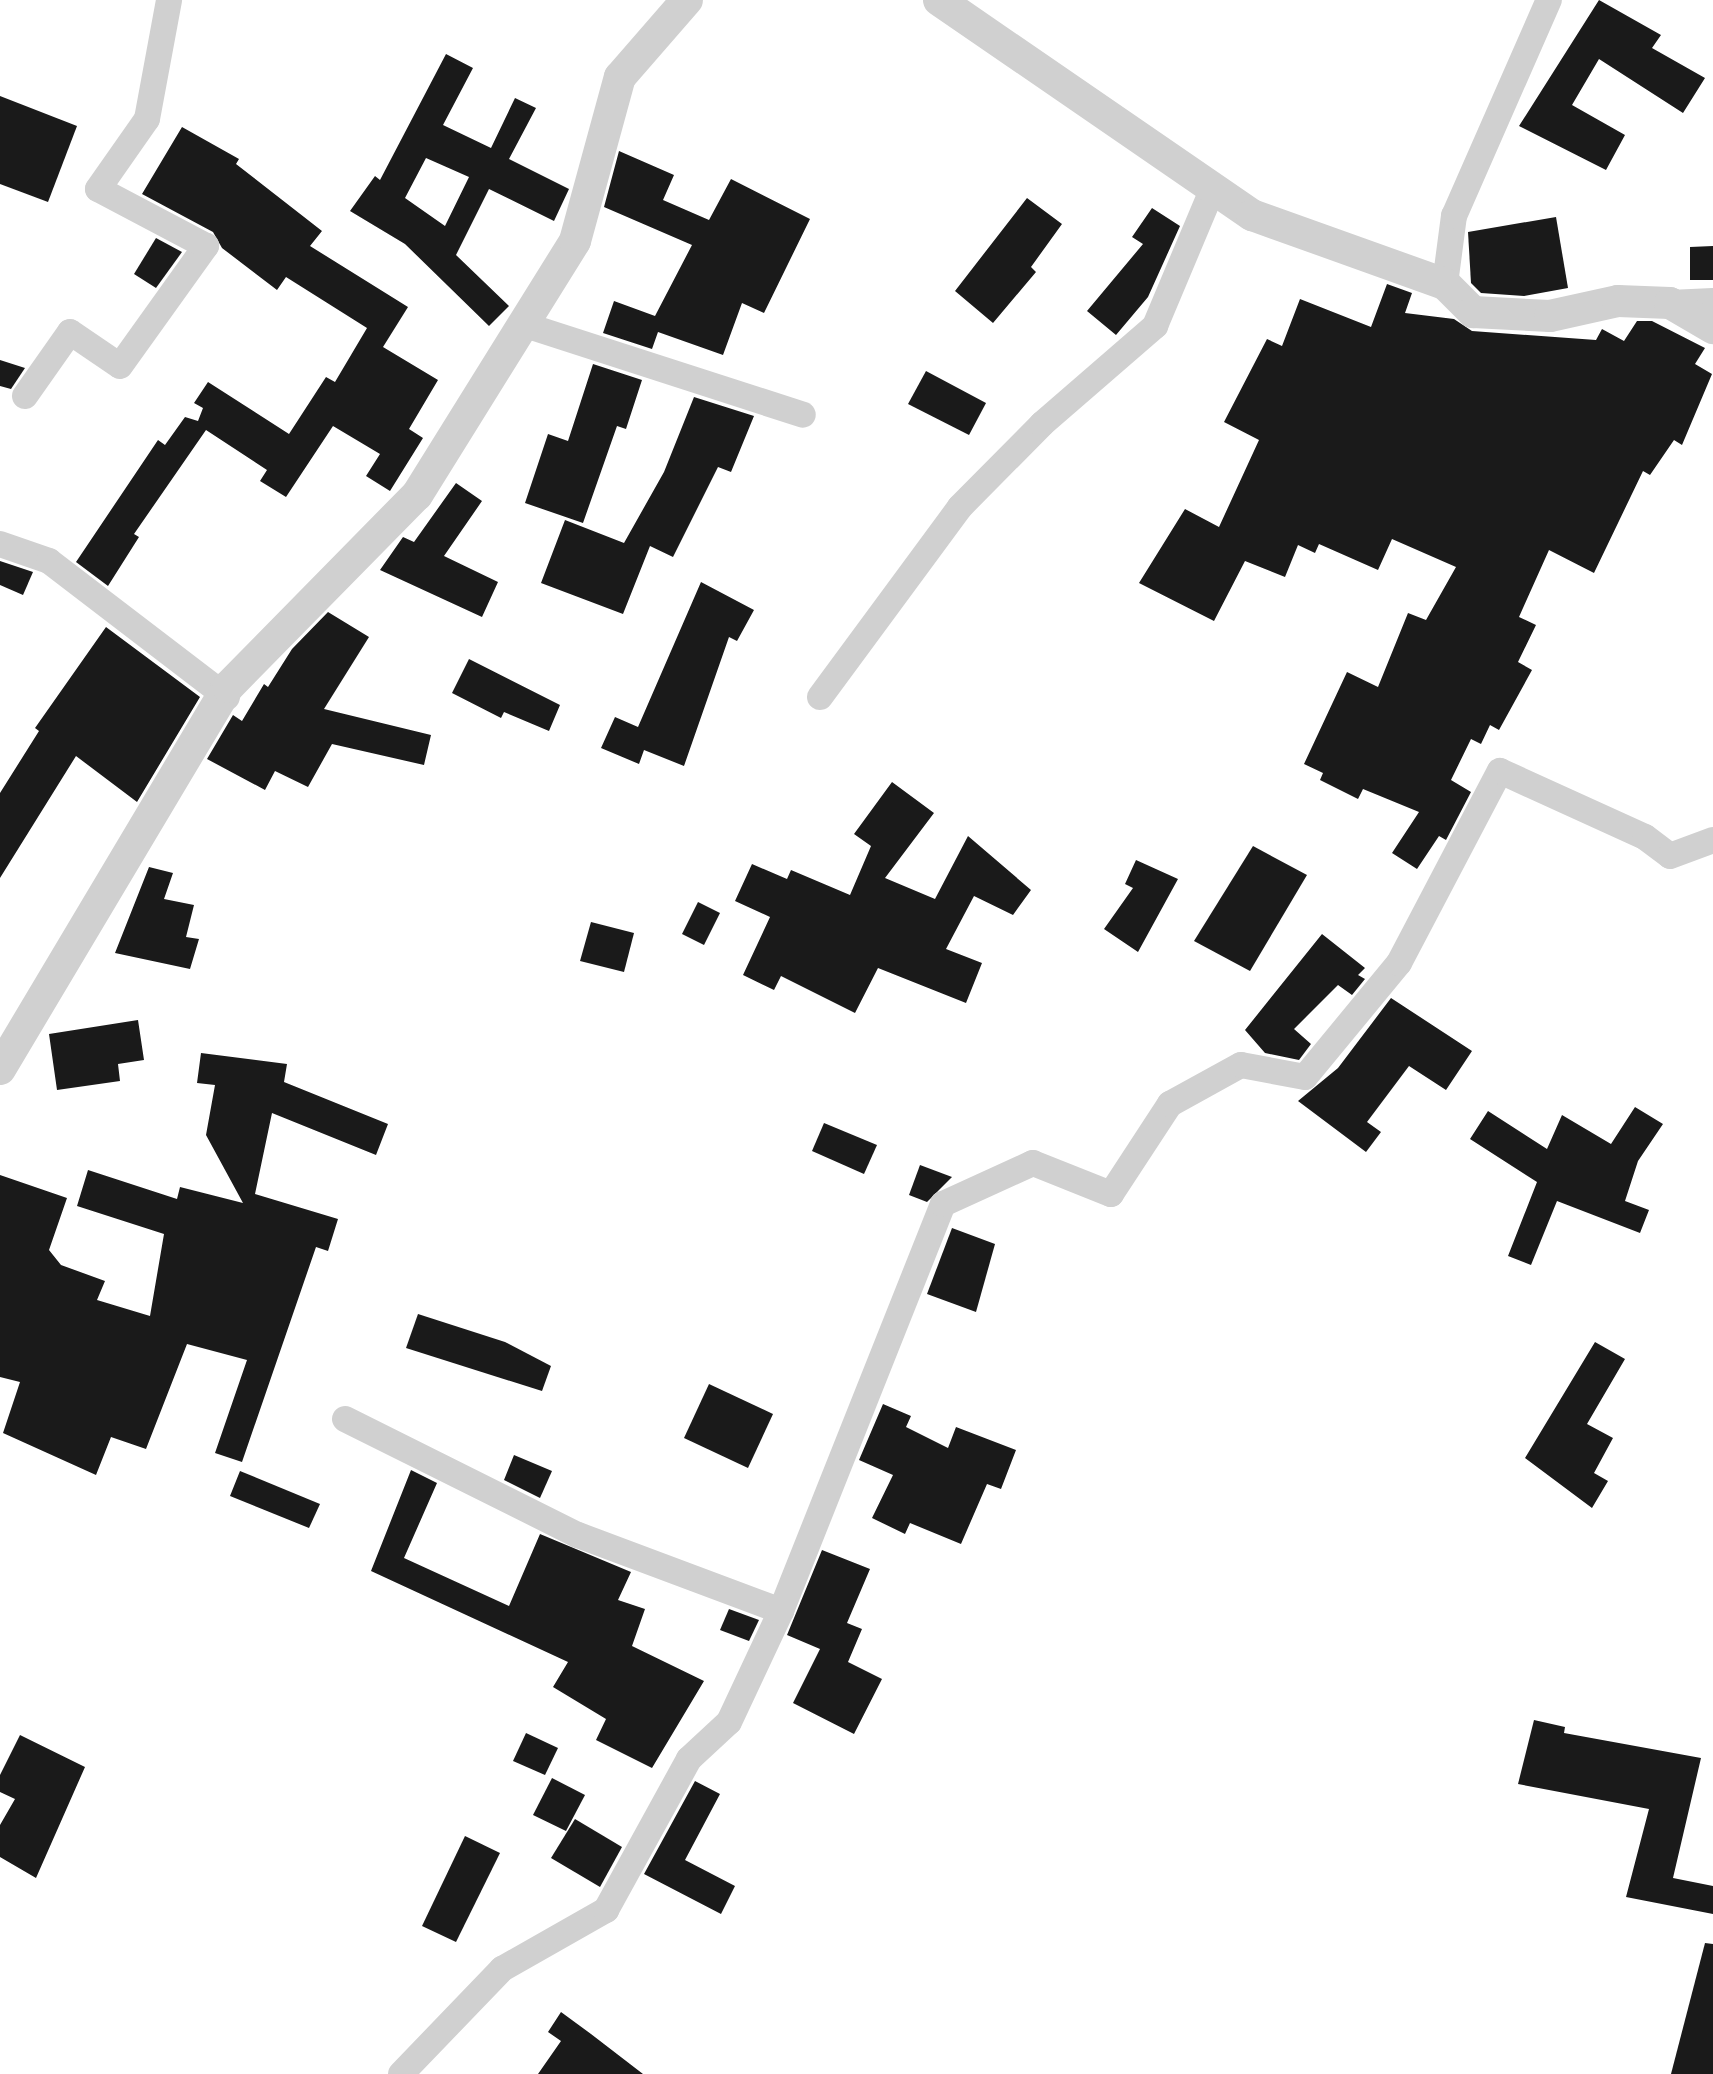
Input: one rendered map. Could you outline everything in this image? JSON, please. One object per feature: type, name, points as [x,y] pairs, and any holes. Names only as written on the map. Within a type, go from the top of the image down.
[{"type":"street","points":[[25,396],[70,332],[120,366],[206,246],[98,189],[147,119],[169,0]]},
{"type":"street","points":[[0,1069],[227,697],[228,687],[417,495],[575,241],[620,77],[687,0]]},
{"type":"street","points":[[939,0],[1252,215],[1445,284],[1473,312],[1550,316],[1618,301],[1713,301]]},
{"type":"street","points":[[1445,284],[1454,216],[1549,0]]},
{"type":"street","points":[[820,697],[960,507],[1042,424],[1155,326],[1213,188]]},
{"type":"street","points":[[1670,303],[1713,328]]},
{"type":"street","points":[[522,324],[803,415]]},
{"type":"street","points":[[0,544],[49,561],[227,697]]},
{"type":"street","points":[[401,2074],[502,1969],[606,1910],[689,1759],[729,1722],[781,1611],[943,1204],[1033,1163],[1111,1194],[1170,1104],[1241,1065],[1305,1077],[1399,963],[1500,771],[1645,837],[1670,856],[1713,840]]},
{"type":"street","points":[[345,1419],[578,1535],[781,1611]]},
{"type":"building","points":[[1599,0],[1661,35],[1652,48],[1705,78],[1683,113],[1599,59],[1572,105],[1625,135],[1606,170],[1519,126]]},
{"type":"building","points":[[446,54],[473,68],[443,125],[491,148],[515,98],[536,108],[509,159],[569,189],[554,221],[489,189],[456,255],[509,306],[489,326],[405,244],[350,211],[375,176],[380,180]],"holes":[[[426,158],[469,177],[445,226],[405,198]]]},
{"type":"building","points":[[0,96],[77,126],[48,202],[0,184]]},
{"type":"building","points":[[182,127],[239,159],[236,164],[322,231],[310,246],[408,307],[383,347],[438,380],[409,429],[423,438],[390,491],[366,476],[380,454],[333,426],[286,497],[260,481],[267,470],[206,430],[134,534],[139,537],[108,586],[76,562],[158,440],[165,445],[185,417],[198,421],[203,408],[194,403],[208,382],[289,434],[326,377],[335,382],[367,328],[286,277],[277,290],[222,248],[213,232],[142,194]]},
{"type":"building","points":[[619,151],[674,175],[663,200],[709,220],[731,179],[810,219],[764,313],[742,303],[723,355],[658,332],[652,349],[603,333],[614,301],[655,316],[692,245],[604,207]]},
{"type":"building","points":[[1027,198],[1062,224],[1031,267],[1036,272],[993,323],[955,291]]},
{"type":"building","points":[[1152,208],[1180,226],[1148,297],[1116,335],[1087,311],[1143,244],[1132,237]]},
{"type":"building","points":[[1556,217],[1568,288],[1524,296],[1481,293],[1471,283],[1468,232]]},
{"type":"building","points":[[156,238],[182,252],[156,288],[134,274]]},
{"type":"building","points":[[1713,246],[1713,280],[1690,280],[1690,247]]},
{"type":"building","points":[[1387,284],[1412,293],[1405,313],[1454,319],[1472,331],[1596,340],[1602,329],[1624,341],[1637,321],[1652,321],[1705,348],[1695,364],[1712,374],[1682,445],[1674,440],[1650,475],[1643,471],[1594,573],[1549,550],[1519,617],[1536,625],[1518,662],[1532,670],[1499,730],[1490,725],[1481,744],[1471,739],[1451,780],[1471,792],[1446,840],[1439,836],[1417,869],[1392,853],[1419,812],[1363,789],[1358,799],[1320,780],[1323,773],[1304,764],[1347,672],[1378,687],[1408,613],[1426,620],[1456,567],[1392,539],[1378,570],[1319,544],[1315,553],[1298,545],[1285,577],[1245,561],[1214,621],[1139,583],[1185,509],[1219,527],[1259,440],[1224,422],[1267,339],[1282,346],[1300,299],[1371,327]]},
{"type":"building","points":[[0,360],[25,368],[11,389],[0,386]]},
{"type":"building","points":[[593,364],[642,380],[626,429],[617,426],[583,523],[525,503],[548,434],[568,441]]},
{"type":"building","points":[[926,371],[986,403],[969,435],[908,404]]},
{"type":"building","points":[[694,397],[754,416],[731,472],[718,467],[673,557],[650,546],[623,614],[541,583],[565,520],[624,543],[664,472]]},
{"type":"building","points":[[456,483],[482,501],[444,556],[498,582],[482,617],[380,570],[403,537],[414,542]]},
{"type":"building","points":[[0,561],[33,572],[23,595],[0,585]]},
{"type":"building","points":[[701,582],[754,610],[737,641],[729,637],[684,766],[644,750],[639,764],[601,748],[615,717],[638,727]]},
{"type":"building","points":[[328,612],[369,637],[324,709],[431,735],[424,765],[332,744],[308,787],[275,771],[265,790],[207,759],[233,715],[242,721],[264,684],[268,687],[292,649]]},
{"type":"building","points":[[106,627],[200,697],[137,802],[76,756],[0,878],[0,793],[39,731],[35,728]]},
{"type":"building","points":[[469,659],[560,705],[549,731],[504,712],[501,718],[452,693]]},
{"type":"building","points":[[892,782],[934,813],[885,878],[935,899],[968,836],[1031,890],[1013,915],[974,896],[946,949],[982,963],[966,1003],[878,968],[855,1013],[781,976],[774,990],[743,975],[770,917],[735,901],[752,864],[787,879],[791,870],[850,895],[871,846],[854,834]]},
{"type":"building","points":[[1253,846],[1307,875],[1250,971],[1194,941]]},
{"type":"building","points":[[1136,860],[1178,879],[1138,952],[1104,929],[1133,888],[1125,884]]},
{"type":"building","points":[[149,867],[173,873],[164,899],[194,905],[186,937],[199,939],[190,969],[115,953]]},
{"type":"building","points":[[698,902],[720,913],[704,945],[682,934]]},
{"type":"building","points":[[591,922],[634,933],[624,972],[580,961]]},
{"type":"building","points":[[1322,934],[1365,968],[1358,975],[1365,979],[1352,995],[1338,985],[1294,1029],[1311,1044],[1299,1060],[1265,1053],[1245,1030]]},
{"type":"building","points":[[1391,998],[1472,1051],[1446,1090],[1409,1066],[1367,1122],[1381,1132],[1366,1152],[1298,1101],[1338,1068]]},
{"type":"building","points":[[138,1020],[144,1060],[118,1064],[120,1081],[57,1090],[49,1034]]},
{"type":"building","points":[[201,1053],[287,1064],[284,1082],[388,1124],[376,1155],[272,1113],[255,1194],[338,1219],[328,1251],[316,1247],[242,1462],[215,1453],[247,1360],[187,1344],[146,1449],[111,1437],[96,1475],[3,1433],[20,1382],[0,1377],[0,1175],[67,1198],[49,1250],[61,1265],[105,1281],[97,1300],[150,1316],[164,1234],[77,1206],[88,1170],[177,1199],[180,1187],[243,1203],[206,1135],[215,1085],[197,1083]]},
{"type":"building","points":[[1635,1107],[1663,1124],[1638,1161],[1625,1201],[1649,1210],[1640,1233],[1557,1201],[1531,1265],[1508,1256],[1537,1182],[1470,1139],[1488,1111],[1547,1149],[1562,1115],[1611,1144]]},
{"type":"building","points":[[824,1123],[877,1145],[864,1174],[812,1151]]},
{"type":"building","points":[[920,1165],[952,1177],[927,1202],[909,1195]]},
{"type":"building","points":[[952,1228],[995,1244],[976,1312],[927,1294]]},
{"type":"building","points":[[418,1314],[505,1342],[551,1366],[542,1391],[406,1348]]},
{"type":"building","points":[[1595,1342],[1625,1359],[1587,1424],[1613,1438],[1594,1473],[1608,1481],[1592,1508],[1525,1458]]},
{"type":"building","points":[[709,1384],[773,1414],[748,1468],[684,1438]]},
{"type":"building","points":[[883,1404],[911,1416],[906,1427],[948,1448],[956,1427],[1016,1450],[1001,1489],[987,1484],[961,1544],[910,1523],[905,1534],[872,1518],[893,1475],[859,1460]]},
{"type":"building","points":[[514,1455],[552,1471],[540,1498],[504,1480]]},
{"type":"building","points":[[411,1470],[437,1483],[404,1558],[509,1606],[540,1534],[631,1572],[618,1600],[645,1609],[632,1646],[704,1681],[652,1768],[596,1740],[606,1719],[553,1687],[568,1662],[371,1571]]},
{"type":"building","points":[[240,1471],[320,1504],[309,1528],[230,1496]]},
{"type":"building","points":[[822,1550],[870,1569],[847,1623],[862,1629],[848,1662],[882,1679],[854,1734],[793,1703],[820,1649],[787,1635]]},
{"type":"building","points":[[729,1609],[759,1620],[749,1641],[720,1630]]},
{"type":"building","points":[[1534,1720],[1565,1727],[1564,1733],[1701,1758],[1673,1878],[1713,1886],[1713,1914],[1626,1897],[1649,1809],[1518,1784]]},
{"type":"building","points":[[526,1733],[558,1748],[545,1775],[513,1761]]},
{"type":"building","points":[[20,1735],[85,1767],[36,1878],[0,1857],[0,1825],[15,1799],[0,1792],[0,1775]]},
{"type":"building","points":[[552,1778],[585,1795],[566,1831],[533,1815]]},
{"type":"building","points":[[695,1781],[720,1794],[685,1860],[735,1886],[721,1914],[644,1874]]},
{"type":"building","points":[[575,1819],[622,1847],[600,1887],[551,1858]]},
{"type":"building","points":[[465,1836],[500,1853],[456,1942],[422,1926]]},
{"type":"building","points":[[1705,1943],[1713,1944],[1713,2074],[1671,2074]]},
{"type":"building","points":[[561,2012],[643,2074],[538,2074],[561,2041],[548,2032]]}]
